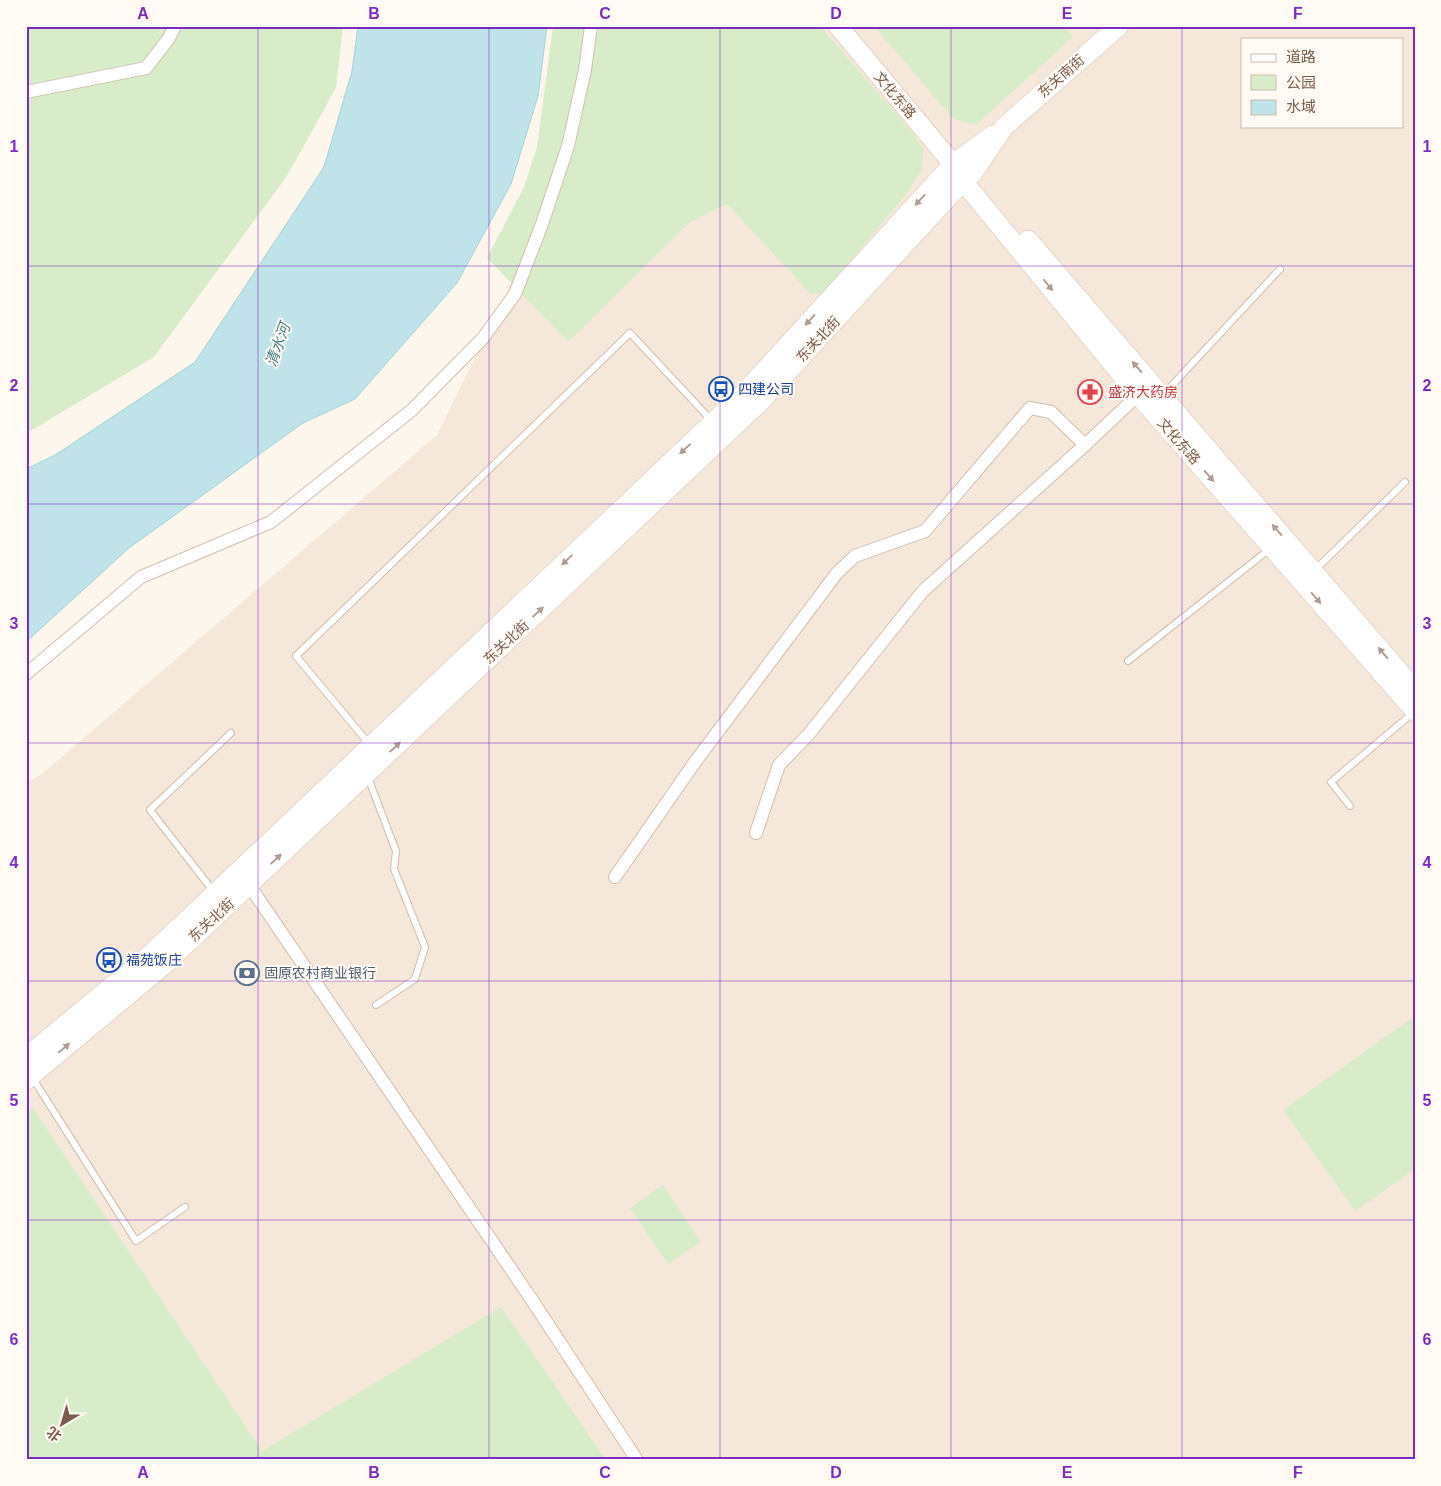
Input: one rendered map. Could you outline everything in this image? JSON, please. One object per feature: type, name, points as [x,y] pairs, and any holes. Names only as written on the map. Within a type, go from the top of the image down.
[{"type":"main road","name":"文化东路","points":[[838,26],[953,164],[1002,211],[1415,690]]},
{"type":"main road","name":"东关南街","points":[[953,164],[1004,127],[1119,26]]},
{"type":"main road","name":"东关南街","points":[[968,177],[1004,127]]},
{"type":"main road","name":"东关北街","points":[[28,1071],[745,392],[953,164]]},
{"type":"main road","name":"文化东路","points":[[968,177],[1138,394],[1415,711]]},
{"type":"main road","name":"东关北街","points":[[28,1071],[164,965],[759,403],[968,177]]},
{"type":"street","points":[[26,92],[146,68],[169,38],[175,26]]},
{"type":"street","points":[[26,674],[141,577],[271,522],[412,410],[483,338],[515,294],[542,224],[568,146],[585,70],[591,26]]},
{"type":"street","points":[[756,833],[779,765],[808,735],[923,591],[1085,445],[1138,394]]},
{"type":"street","points":[[615,877],[695,762],[837,573],[855,556],[925,531],[1030,408],[1051,412],[1085,445]]},
{"type":"street","points":[[248,885],[532,1300],[637,1460]]},
{"type":"lane","points":[[1162,396],[1280,269]]},
{"type":"lane","points":[[371,746],[296,656],[630,333],[713,422]]},
{"type":"lane","points":[[1313,571],[1405,482]]},
{"type":"lane","points":[[1128,661],[1272,548]]},
{"type":"lane","points":[[1350,806],[1331,782],[1415,711]]},
{"type":"lane","points":[[215,894],[150,810],[231,733]]},
{"type":"lane","points":[[366,774],[396,851],[394,869],[425,947],[415,979],[376,1005]]},
{"type":"lane","points":[[28,1071],[136,1241],[186,1207]]},
{"type":"shaded area","points":[[637,26],[1415,26],[1415,1460],[26,1460],[26,784],[43,773],[437,435]]},
{"type":"green space","points":[[26,26],[343,26],[336,88],[287,176],[154,357],[27,433]]},
{"type":"green space","points":[[553,26],[820,26],[911,131],[924,150],[921,171],[908,192],[823,293],[811,294],[727,204],[690,222],[568,342],[487,258],[524,187],[537,147]]},
{"type":"green space","points":[[874,26],[1065,26],[1073,37],[977,124],[963,122],[950,115]]},
{"type":"green space","points":[[1415,1016],[1415,1169],[1355,1211],[1283,1110]]},
{"type":"green space","points":[[33,1108],[262,1451],[501,1307],[606,1460],[26,1460],[26,1113]]},
{"type":"green space","points":[[663,1185],[701,1242],[668,1264],[630,1208]]},
{"type":"water","name":"清水河","points":[[358,26],[547,26],[538,96],[511,184],[457,283],[355,399],[303,423],[129,548],[26,642],[26,469],[55,455],[195,362],[324,167],[352,71]]},
{"type":"place","name":"四建公司","points":[[721,389]]},
{"type":"place","name":"盛济大药房","points":[[1090,392]]},
{"type":"place","name":"福苑饭庄","points":[[109,960]]},
{"type":"place","name":"固原农村商业银行","points":[[247,973]]}]
